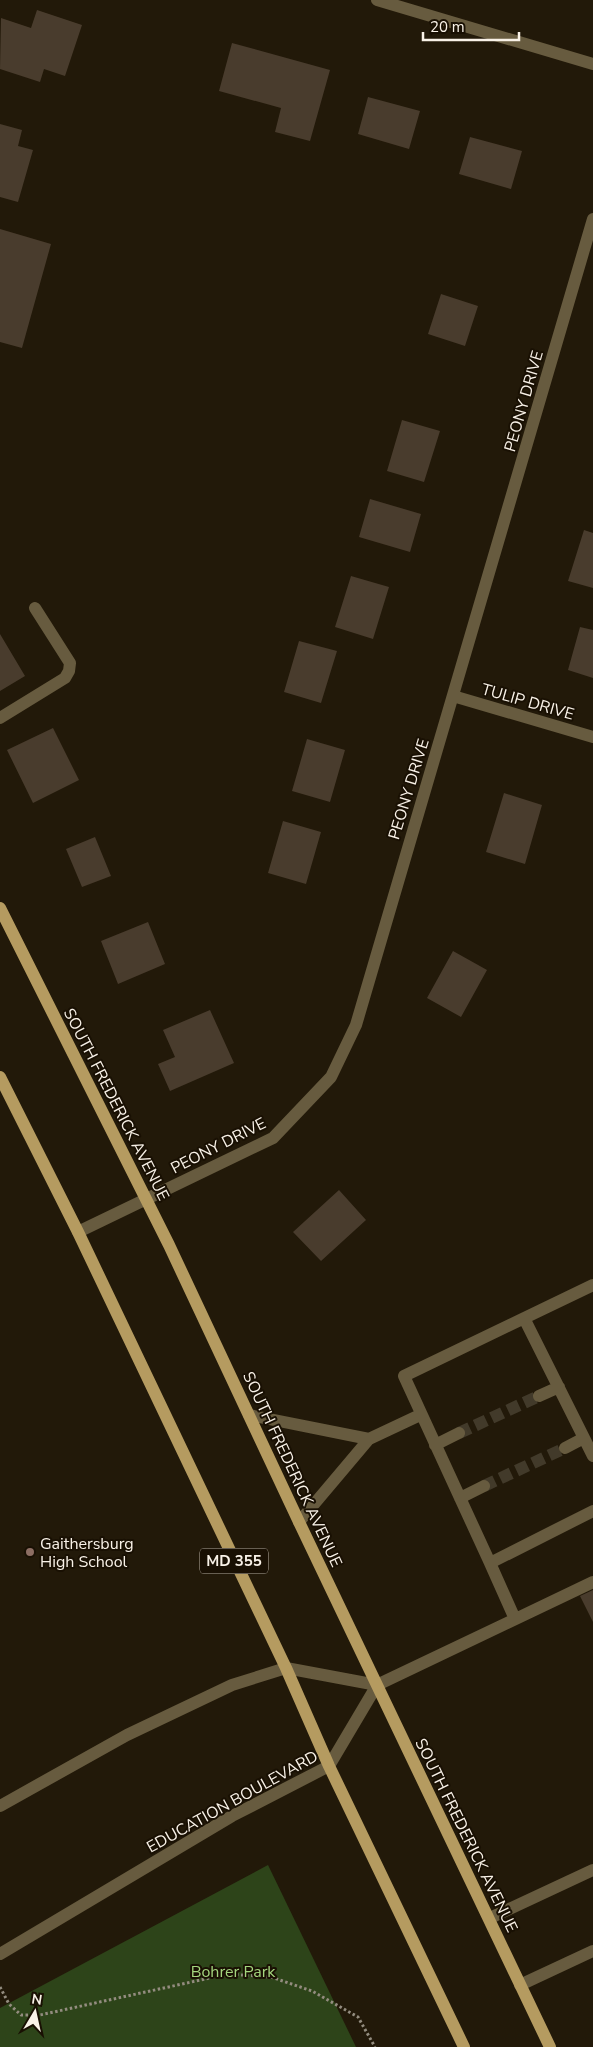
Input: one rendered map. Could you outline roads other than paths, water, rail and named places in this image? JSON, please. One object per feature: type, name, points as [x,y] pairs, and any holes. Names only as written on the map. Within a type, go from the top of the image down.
[{"type":"main road","name":"SOUTH FREDERICK AVENUE","points":[[0,908],[146,1198],[298,1522],[490,1918],[550,2047]]},
{"type":"main road","name":"MD 355","points":[[0,1077],[78,1232],[286,1668],[329,1766],[464,2047]]},
{"type":"street","points":[[377,0],[593,64]]},
{"type":"street","name":"PEONY DRIVE","points":[[78,1232],[273,1138],[331,1077],[356,1025],[593,219]]},
{"type":"street","points":[[0,718],[65,678],[69,671],[70,662],[35,608]]},
{"type":"street","name":"TULIP DRIVE","points":[[453,696],[593,737]]},
{"type":"street","points":[[515,1619],[420,1415],[404,1376],[593,1285]]},
{"type":"street","points":[[524,1318],[593,1456]]},
{"type":"street","points":[[539,1396],[558,1387]]},
{"type":"street","points":[[249,1415],[369,1438]]},
{"type":"street","points":[[298,1522],[369,1438],[420,1415]]},
{"type":"street","points":[[435,1445],[459,1433]]},
{"type":"street","points":[[564,1448],[584,1438]]},
{"type":"street","points":[[460,1498],[484,1486]]},
{"type":"street","points":[[490,1563],[593,1511]]},
{"type":"street","points":[[0,1806],[136,1731],[232,1685],[286,1668],[377,1685],[593,1582]]},
{"type":"street","name":"EDUCATION BOULEVARD","points":[[0,1954],[232,1816],[329,1766],[377,1685]]},
{"type":"street","points":[[490,1918],[593,1870]]},
{"type":"street","points":[[520,1985],[593,1951]]},
{"type":"tunnel","points":[[459,1433],[539,1396]]},
{"type":"tunnel","points":[[484,1486],[565,1448]]},
{"type":"place","name":"Gaithersburg High School","points":[[30,1552]]},
{"type":"park label","name":"Bohrer Park","points":[[233,1971]]}]
